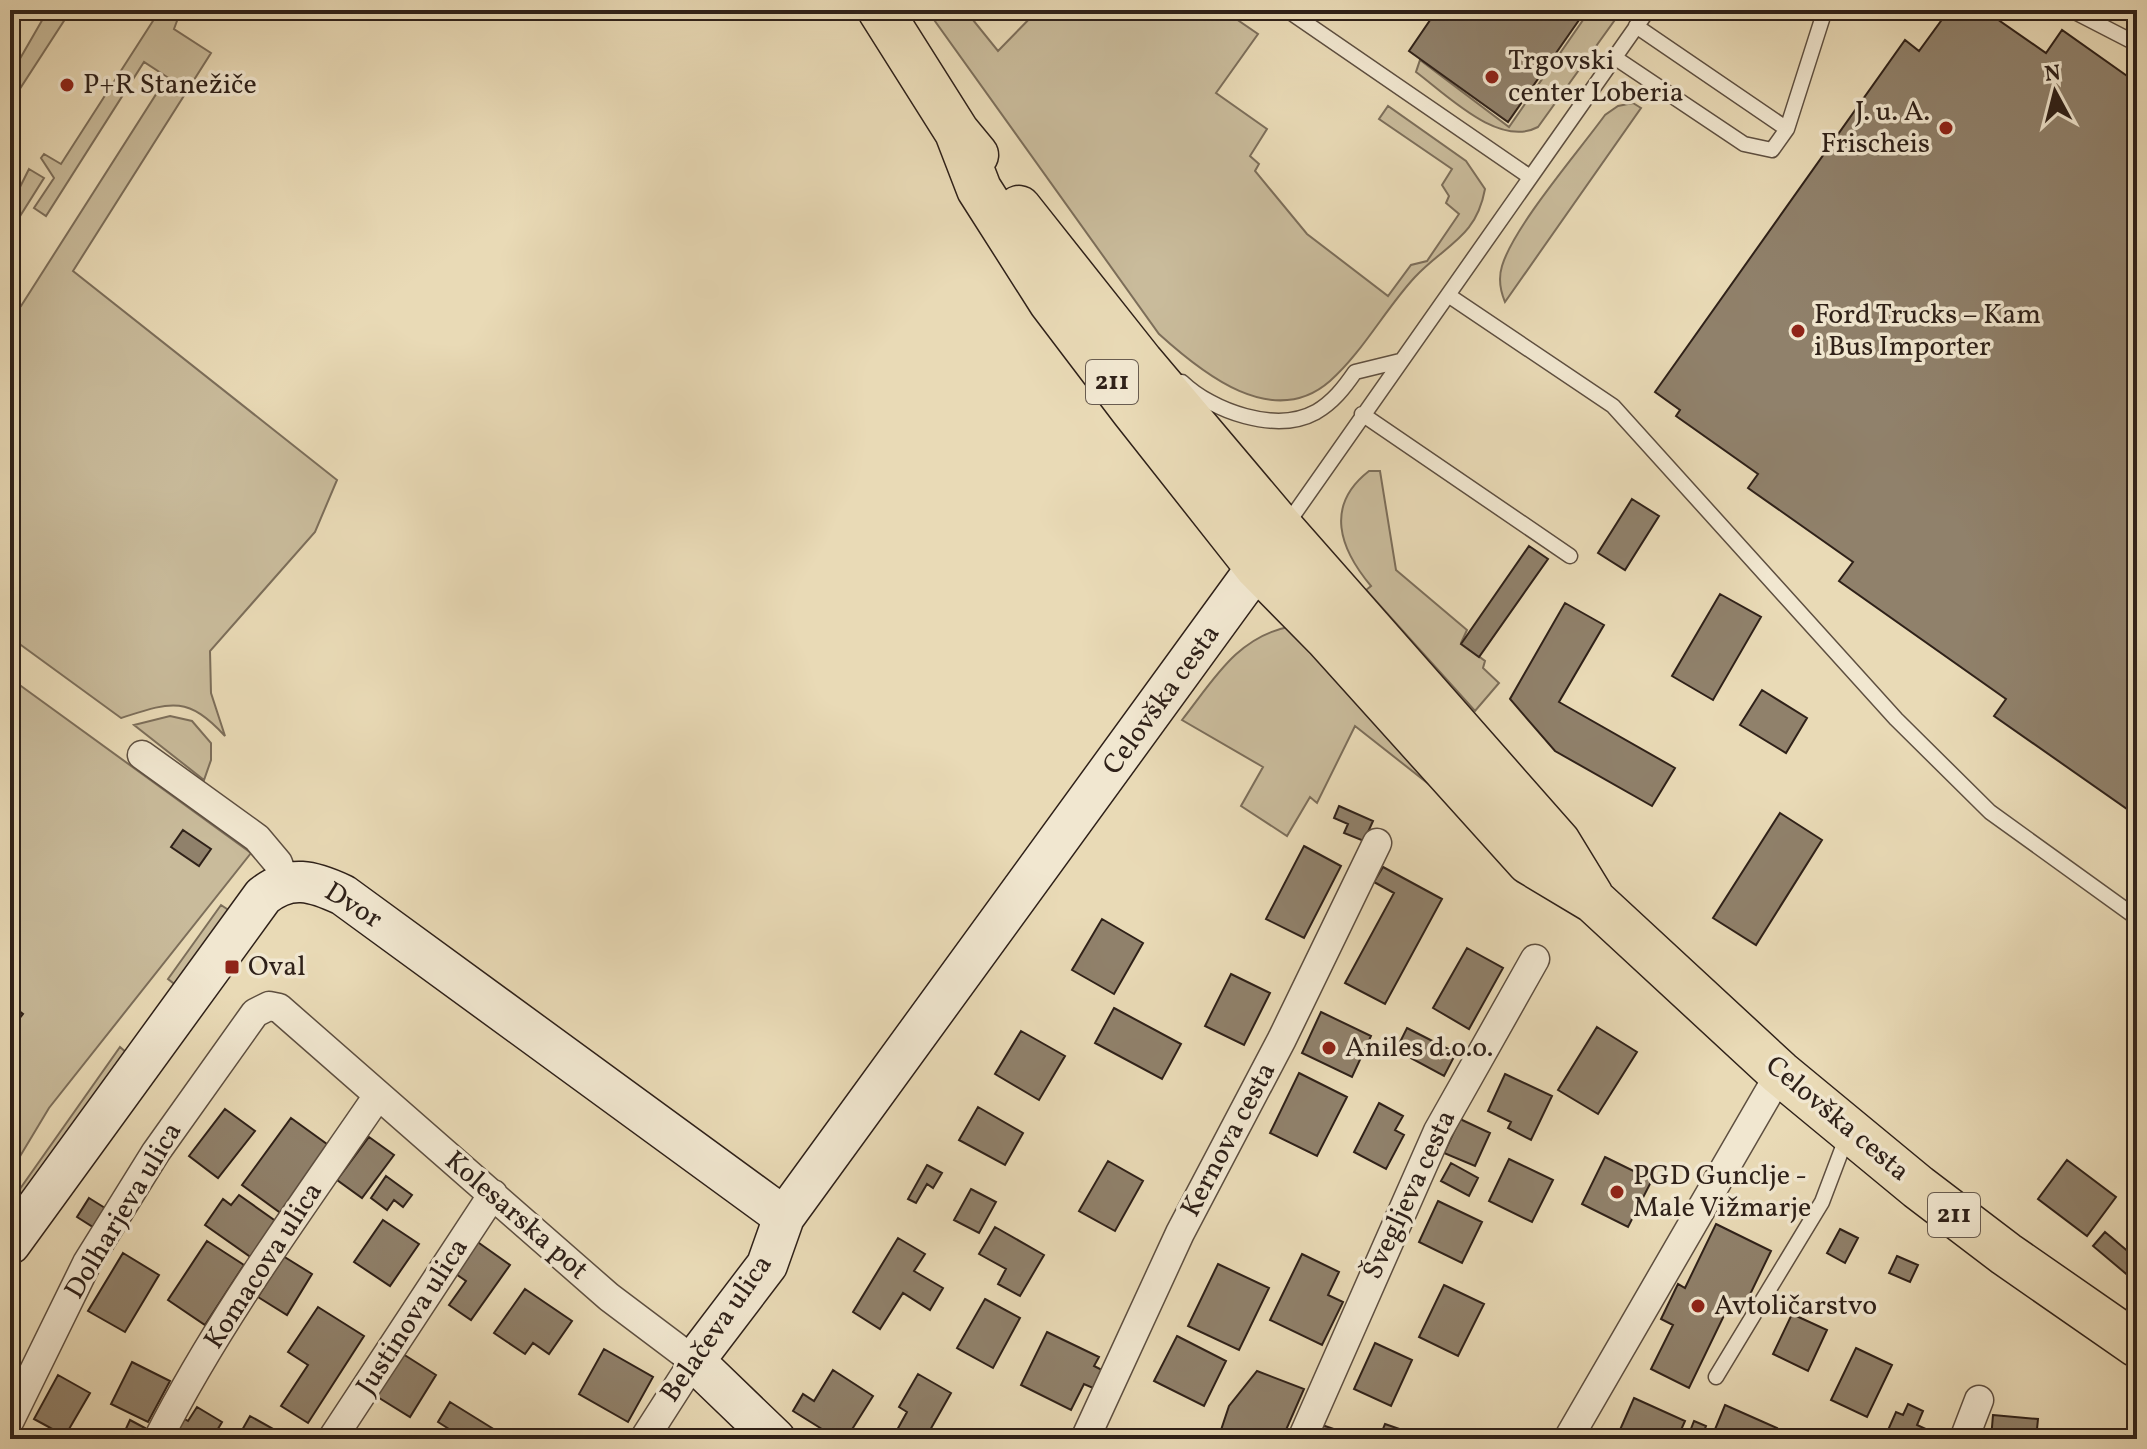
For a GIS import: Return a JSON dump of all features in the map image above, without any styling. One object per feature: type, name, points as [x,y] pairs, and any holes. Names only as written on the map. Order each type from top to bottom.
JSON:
[{"type":"main road","name":"211","points":[[880,10],[957,132],[1105,313],[1141,362],[1283,530]]},
{"type":"main road","name":"211","points":[[957,132],[979,189],[1051,302],[1257,567]]},
{"type":"main road","points":[[1257,567],[1283,530]]},
{"type":"main road","name":"Celovška cesta","points":[[1283,530],[1558,842],[1594,901]]},
{"type":"main road","name":"Celovška cesta","points":[[1257,567],[1327,638],[1529,862],[1594,901],[1780,1073],[1849,1132],[2006,1254],[2137,1345]]},
{"type":"street","name":"Celovška cesta","points":[[784,1217],[1257,567]]},
{"type":"street","points":[[142,755],[257,838],[278,863],[285,883]]},
{"type":"street","name":"Kernova cesta","points":[[1085,1439],[1180,1233],[1282,1039],[1377,843]]},
{"type":"street","name":"Dvor","points":[[10,1244],[258,902],[274,887],[285,883],[316,882],[343,895],[784,1217]]},
{"type":"street","name":"Švegljeva cesta","points":[[1302,1439],[1438,1131],[1535,959]]},
{"type":"street","name":"Kolesarska pot","points":[[255,1013],[269,1006],[279,1008],[609,1297],[694,1361],[775,1439]]},
{"type":"street","name":"Dolharjeva ulica","points":[[10,1420],[87,1263],[156,1152],[255,1013]]},
{"type":"street","points":[[1568,1439],[1780,1073]]},
{"type":"street","name":"Komacova ulica","points":[[158,1439],[178,1401],[270,1254],[377,1097]]},
{"type":"street","name":"Justinova ulica","points":[[332,1439],[493,1194]]},
{"type":"street","name":"Belačeva ulica","points":[[644,1439],[694,1361],[767,1265],[784,1217]]},
{"type":"street","points":[[1964,1439],[1979,1400]]},
{"type":"lane","points":[[1287,10],[1530,177]]},
{"type":"lane","points":[[1283,530],[1648,10]]},
{"type":"lane","points":[[1614,57],[1744,144],[1772,150],[1787,129],[1825,10]]},
{"type":"lane","points":[[2071,10],[2137,44]]},
{"type":"lane","points":[[1636,26],[1787,129]]},
{"type":"lane","points":[[1448,295],[1613,406],[1896,719],[1990,812],[2137,918]]},
{"type":"lane","points":[[1105,313],[1129,323],[1189,389],[1227,410],[1249,417],[1281,419],[1313,414],[1339,396],[1355,372],[1400,361]]},
{"type":"lane","points":[[1362,414],[1570,556]]},
{"type":"lane","points":[[1716,1377],[1822,1202],[1849,1132]]},
{"type":"shaded area","points":[[48,10],[71,10],[10,104],[10,76]]},
{"type":"shaded area","points":[[160,10],[181,10],[174,29],[211,53],[73,271],[337,480],[315,532],[210,651],[211,693],[225,736],[200,714],[178,706],[153,708],[121,718],[10,637],[10,305],[12,302],[21,306],[167,77],[144,62],[46,216],[34,208],[54,178],[41,158],[44,154],[61,164]]},
{"type":"shaded area","points":[[927,10],[965,10],[998,51],[1038,10],[1223,10],[1258,34],[1216,93],[1267,129],[1250,156],[1259,164],[1255,171],[1307,234],[1388,296],[1411,265],[1427,261],[1459,214],[1446,203],[1449,196],[1442,185],[1452,169],[1379,119],[1388,106],[1466,161],[1485,189],[1481,205],[1467,230],[1415,277],[1353,357],[1330,381],[1308,395],[1285,400],[1262,398],[1239,391],[1196,365],[1159,334]]},
{"type":"shaded area","points":[[1590,10],[1622,10],[1538,127],[1523,132],[1490,125],[1416,72],[1420,60],[1509,127]]},
{"type":"shaded area","points":[[1633,103],[1641,108],[1505,302],[1500,284],[1501,271],[1520,231],[1605,115],[1618,106]]},
{"type":"shaded area","points":[[29,169],[44,178],[10,232],[10,207]]},
{"type":"shaded area","points":[[1369,471],[1380,471],[1396,570],[1467,630],[1461,643],[1485,661],[1483,668],[1499,683],[1475,711],[1366,590],[1371,586],[1351,557],[1345,543],[1342,513],[1355,484]]},
{"type":"shaded area","points":[[1288,627],[1482,826],[1355,726],[1317,803],[1310,797],[1287,836],[1241,806],[1263,767],[1182,720],[1215,676],[1240,651],[1270,633]]},
{"type":"shaded area","points":[[10,678],[251,853],[49,1108],[10,1173]]},
{"type":"shaded area","points":[[170,716],[192,721],[211,743],[211,760],[204,780],[134,725]]},
{"type":"shaded area","points":[[221,905],[230,911],[177,986],[168,979]]},
{"type":"shaded area","points":[[120,1047],[128,1054],[10,1219],[10,1203]]},
{"type":"building","name":"Trgovski center Loberia","points":[[1437,10],[1586,10],[1508,122],[1409,51]]},
{"type":"building","points":[[1949,10],[1984,10],[2046,53],[2062,30],[2137,83],[2137,816],[1994,716],[2006,699],[1839,581],[1853,562],[1748,488],[1758,474],[1676,416],[1680,410],[1655,392],[1905,40],[1919,51]]},
{"type":"building","points":[[1632,499],[1659,516],[1625,570],[1598,553]]},
{"type":"building","points":[[1529,546],[1548,559],[1479,657],[1461,644]]},
{"type":"building","points":[[1720,594],[1761,617],[1713,700],[1672,676]]},
{"type":"building","points":[[1565,603],[1604,625],[1559,702],[1675,768],[1652,806],[1555,751],[1510,699]]},
{"type":"building","points":[[1762,690],[1807,718],[1786,753],[1740,725]]},
{"type":"building","points":[[1339,806],[1373,821],[1364,841],[1344,833],[1348,824],[1334,818]]},
{"type":"building","points":[[1780,813],[1822,840],[1756,945],[1713,918]]},
{"type":"building","points":[[183,830],[211,849],[199,866],[171,847]]},
{"type":"building","points":[[1304,846],[1341,866],[1304,938],[1266,919]]},
{"type":"building","points":[[1383,867],[1442,899],[1385,1004],[1345,983],[1394,893],[1374,882]]},
{"type":"building","points":[[1102,919],[1143,943],[1114,994],[1072,970]]},
{"type":"building","points":[[1467,948],[1503,968],[1469,1029],[1433,1008]]},
{"type":"building","points":[[1231,974],[1270,993],[1244,1045],[1205,1026]]},
{"type":"building","points":[[10,1004],[23,1014],[10,1030]]},
{"type":"building","points":[[1114,1008],[1181,1044],[1162,1079],[1095,1043]]},
{"type":"building","points":[[1321,1012],[1371,1036],[1352,1077],[1302,1053]]},
{"type":"building","points":[[1597,1027],[1637,1052],[1598,1114],[1558,1090]]},
{"type":"building","points":[[1407,1028],[1456,1053],[1444,1076],[1396,1050]]},
{"type":"building","points":[[1021,1031],[1065,1056],[1039,1100],[995,1074]]},
{"type":"building","points":[[1299,1073],[1347,1097],[1317,1156],[1270,1133]]},
{"type":"building","points":[[1505,1074],[1552,1096],[1531,1140],[1508,1128],[1511,1122],[1488,1111]]},
{"type":"building","points":[[1379,1103],[1403,1116],[1395,1130],[1404,1135],[1386,1169],[1354,1152]]},
{"type":"building","points":[[978,1107],[1023,1133],[1005,1165],[959,1140]]},
{"type":"building","points":[[225,1109],[255,1131],[218,1178],[189,1156]]},
{"type":"building","points":[[291,1118],[331,1147],[282,1214],[242,1185]]},
{"type":"building","points":[[1460,1119],[1490,1133],[1475,1166],[1444,1153]]},
{"type":"building","points":[[369,1137],[394,1155],[362,1198],[337,1180]]},
{"type":"building","name":"PGD Gunclje - Male Vižmarje","points":[[1605,1157],[1652,1180],[1628,1227],[1582,1204]]},
{"type":"building","points":[[1509,1159],[1553,1180],[1532,1222],[1489,1201]]},
{"type":"building","points":[[2067,1160],[2116,1197],[2087,1236],[2038,1199]]},
{"type":"building","points":[[1108,1161],[1143,1181],[1115,1231],[1079,1211]]},
{"type":"building","points":[[1451,1163],[1478,1178],[1469,1196],[1441,1181]]},
{"type":"building","points":[[927,1165],[942,1173],[933,1188],[927,1184],[916,1203],[908,1199]]},
{"type":"building","points":[[386,1176],[412,1195],[403,1207],[394,1200],[387,1210],[371,1198]]},
{"type":"building","points":[[971,1189],[996,1202],[979,1233],[954,1220]]},
{"type":"building","points":[[239,1195],[277,1222],[252,1258],[205,1225],[223,1199],[231,1205]]},
{"type":"building","points":[[89,1198],[105,1208],[93,1227],[77,1217]]},
{"type":"building","points":[[1438,1201],[1482,1222],[1462,1263],[1419,1242]]},
{"type":"building","points":[[383,1220],[419,1244],[390,1286],[354,1262]]},
{"type":"building","name":"Avtoličarstvo","points":[[1716,1224],[1771,1251],[1743,1309],[1730,1303],[1689,1388],[1651,1369],[1673,1325],[1661,1319],[1678,1284],[1685,1288]]},
{"type":"building","points":[[995,1227],[1044,1255],[1020,1296],[998,1284],[1006,1269],[979,1254]]},
{"type":"building","points":[[1840,1229],[1858,1238],[1845,1263],[1827,1253]]},
{"type":"building","points":[[2105,1232],[2137,1259],[2137,1283],[2093,1246]]},
{"type":"building","points":[[472,1238],[510,1265],[471,1320],[449,1305],[466,1281],[450,1270]]},
{"type":"building","points":[[898,1238],[925,1254],[914,1271],[943,1288],[930,1310],[903,1293],[880,1329],[853,1312]]},
{"type":"building","points":[[207,1241],[244,1265],[205,1325],[168,1300]]},
{"type":"building","points":[[123,1253],[159,1275],[125,1332],[88,1311]]},
{"type":"building","points":[[1302,1254],[1339,1272],[1328,1295],[1343,1302],[1322,1345],[1270,1320]]},
{"type":"building","points":[[283,1256],[312,1274],[287,1315],[258,1297]]},
{"type":"building","points":[[1897,1256],[1918,1265],[1910,1282],[1889,1273]]},
{"type":"building","points":[[1218,1264],[1269,1288],[1239,1350],[1188,1326]]},
{"type":"building","points":[[1444,1285],[1484,1304],[1458,1356],[1419,1337]]},
{"type":"building","points":[[525,1289],[572,1321],[549,1354],[533,1343],[525,1354],[494,1333]]},
{"type":"building","points":[[985,1299],[1020,1318],[993,1368],[957,1348]]},
{"type":"building","points":[[318,1307],[364,1336],[308,1423],[281,1406],[308,1365],[288,1352]]},
{"type":"building","points":[[1792,1314],[1827,1330],[1808,1371],[1773,1354]]},
{"type":"building","points":[[1047,1332],[1099,1357],[1094,1366],[1102,1370],[1093,1388],[1084,1384],[1071,1410],[1021,1385]]},
{"type":"building","points":[[1177,1336],[1226,1361],[1204,1406],[1154,1381]]},
{"type":"building","points":[[1375,1343],[1412,1360],[1391,1406],[1354,1389]]},
{"type":"building","points":[[1856,1348],[1892,1365],[1867,1417],[1831,1400]]},
{"type":"building","points":[[604,1349],[653,1377],[628,1422],[579,1394]]},
{"type":"building","points":[[403,1354],[436,1375],[410,1417],[376,1396]]},
{"type":"building","points":[[132,1362],[170,1381],[148,1422],[111,1404]]},
{"type":"building","points":[[833,1370],[873,1396],[846,1439],[838,1439],[793,1411],[803,1394],[814,1401]]},
{"type":"building","points":[[1257,1371],[1304,1389],[1282,1439],[1247,1439],[1236,1435],[1234,1439],[1218,1439],[1229,1406]]},
{"type":"building","points":[[918,1374],[951,1393],[925,1439],[892,1439],[907,1412],[899,1407]]},
{"type":"building","points":[[58,1375],[90,1393],[65,1436],[34,1419]]},
{"type":"building","points":[[1634,1398],[1685,1421],[1677,1439],[1659,1434],[1656,1439],[1635,1439],[1619,1432]]},
{"type":"building","points":[[450,1402],[500,1433],[496,1439],[458,1439],[460,1436],[438,1422]]},
{"type":"building","points":[[1908,1404],[1923,1411],[1917,1425],[1928,1430],[1924,1439],[1884,1439],[1896,1412],[1903,1415]]},
{"type":"building","points":[[1725,1405],[1777,1428],[1772,1439],[1711,1439]]},
{"type":"building","points":[[197,1407],[222,1422],[212,1439],[180,1439],[181,1436],[169,1429],[178,1415],[188,1421]]},
{"type":"building","points":[[1993,1415],[2038,1419],[2036,1439],[1991,1439]]},
{"type":"building","points":[[250,1416],[291,1439],[237,1439]]},
{"type":"building","points":[[130,1420],[145,1428],[139,1439],[124,1433]]},
{"type":"building","points":[[1694,1421],[1706,1426],[1701,1439],[1687,1439]]},
{"type":"building","points":[[1385,1424],[1420,1436],[1419,1439],[1379,1439]]},
{"type":"building","points":[[1322,1425],[1337,1430],[1333,1439],[1317,1439]]},
{"type":"place","name":"Trgovski center Loberia","points":[[1492,77]]},
{"type":"place","name":"P+R Stanežiče","points":[[67,85]]},
{"type":"place","name":"J. u. A. Frischeis","points":[[1946,128]]},
{"type":"place","name":"Ford Trucks – Kam i Bus Importer","points":[[1798,331]]},
{"type":"place","name":"Oval","points":[[232,967]]},
{"type":"place","name":"Aniles d.o.o.","points":[[1329,1048]]},
{"type":"place","name":"PGD Gunclje - Male Vižmarje","points":[[1617,1192]]},
{"type":"place","name":"Avtoličarstvo","points":[[1698,1306]]}]
